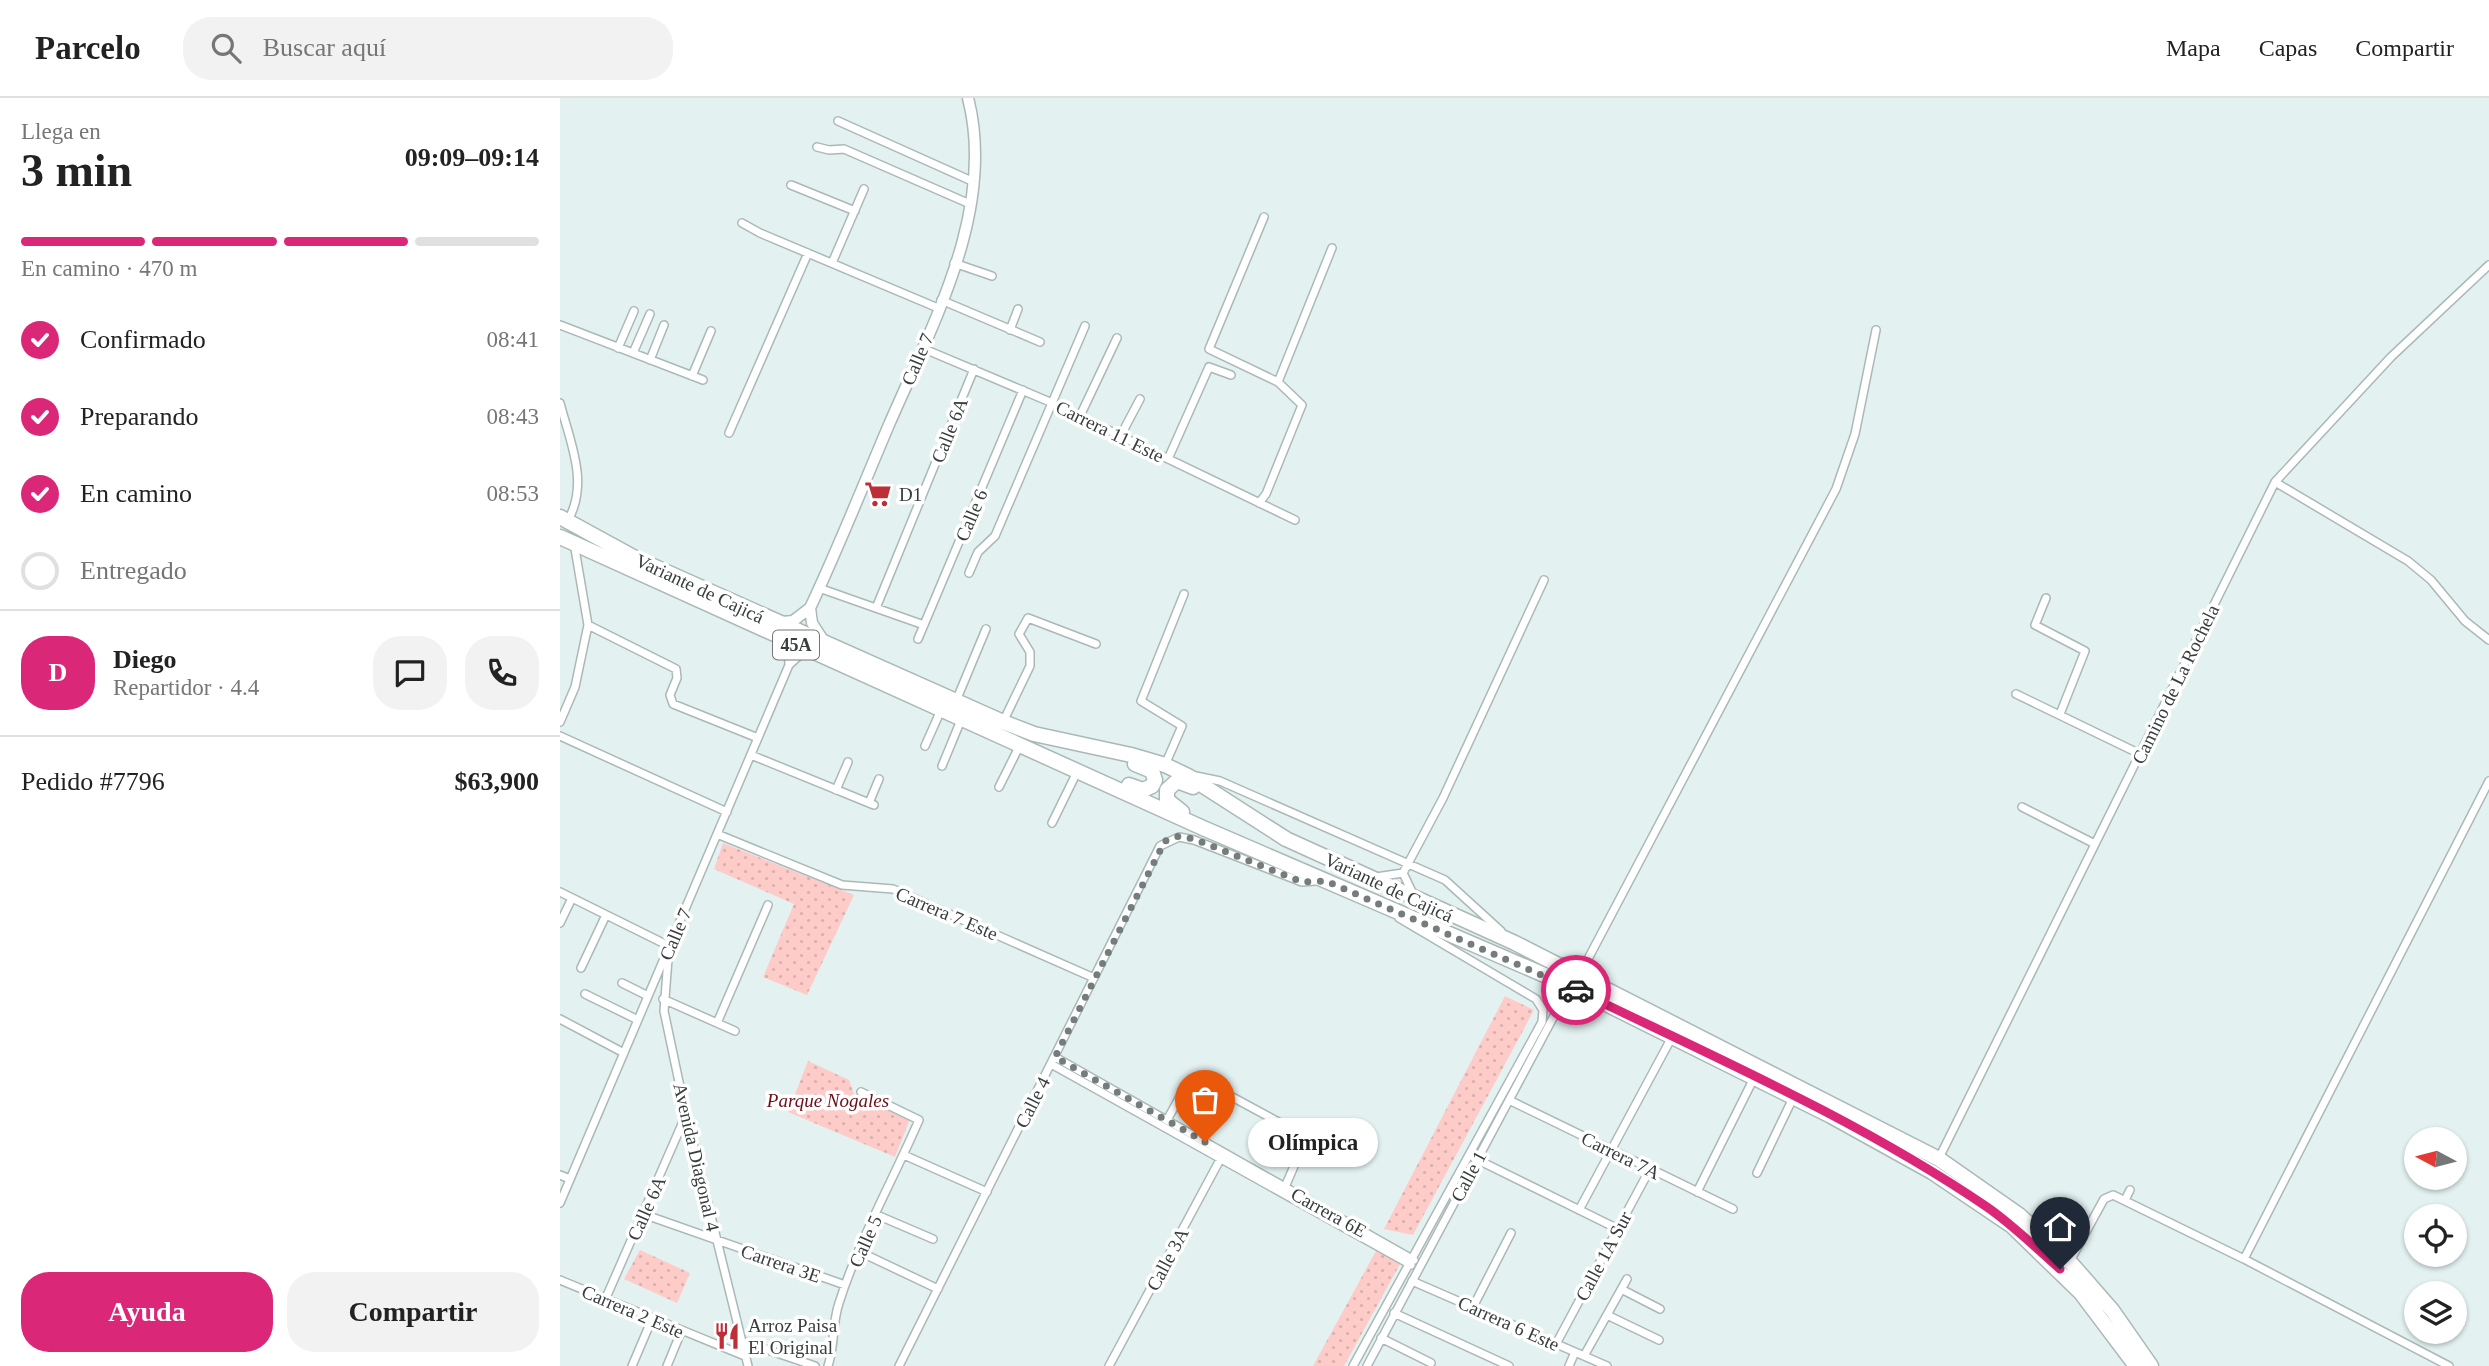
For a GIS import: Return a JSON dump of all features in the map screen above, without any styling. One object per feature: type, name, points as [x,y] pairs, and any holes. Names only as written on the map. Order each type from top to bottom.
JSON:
[{"type":"highway","name":"Variante de Cajicá","points":[[563,519],[635,558],[1003,722],[1034,734],[1165,765],[1188,776],[1286,839],[1515,943],[1574,981],[1672,1037],[1793,1097],[1932,1172],[2012,1226],[2081,1293],[2136,1366]]},
{"type":"highway","name":"Variante de Cajicá","points":[[567,540],[961,720],[1387,909],[1574,981],[1939,1159],[2019,1215],[2070,1262],[2112,1310],[2151,1366]]},
{"type":"highway","points":[[1092,777],[1106,775],[1143,790],[1152,786],[1154,780],[1148,768],[1111,758],[1098,747]]},
{"type":"highway","points":[[1203,828],[1171,804],[1166,794],[1168,786],[1182,782],[1220,798]]},
{"type":"street","name":"Calle 7","points":[[810,608],[922,348],[954,263],[974,182],[976,140],[968,98]]},
{"type":"street","points":[[838,121],[974,182]]},
{"type":"street","points":[[817,147],[829,150],[844,149],[970,204]]},
{"type":"street","points":[[792,185],[855,211]]},
{"type":"street","points":[[832,263],[864,189]]},
{"type":"street","points":[[1259,503],[1266,494],[1302,405],[1278,382],[1209,349],[1264,217]]},
{"type":"street","points":[[742,223],[832,263],[1040,342]]},
{"type":"street","points":[[1278,382],[1332,248]]},
{"type":"street","points":[[729,433],[808,253]]},
{"type":"street","points":[[954,263],[992,276]]},
{"type":"street","name":"Camino de La Rochela","points":[[1939,1159],[2276,482],[2391,357],[2489,265]]},
{"type":"street","points":[[1010,330],[1018,309]]},
{"type":"street","points":[[618,348],[634,311]]},
{"type":"street","points":[[633,353],[650,314]]},
{"type":"street","points":[[560,325],[703,380]]},
{"type":"street","points":[[650,360],[664,325]]},
{"type":"street","points":[[970,573],[978,552],[995,536],[1050,402],[1085,326]]},
{"type":"street","name":"Calle 1","points":[[1367,1366],[1836,489],[1856,434],[1876,330]]},
{"type":"street","points":[[692,376],[711,331]]},
{"type":"street","points":[[1080,416],[1117,338]]},
{"type":"street","name":"Carrera 11 Este","points":[[922,348],[1050,402],[1295,520]]},
{"type":"street","points":[[1168,458],[1209,367],[1231,376]]},
{"type":"street","name":"Calle 6A","points":[[876,608],[974,369]]},
{"type":"street","name":"Calle 6","points":[[918,639],[1023,390]]},
{"type":"street","points":[[1121,435],[1140,398]]},
{"type":"street","points":[[560,402],[579,475],[573,512],[563,519]]},
{"type":"street","points":[[560,440],[569,437]]},
{"type":"street","points":[[2276,482],[2407,562],[2431,580],[2465,621],[2489,640]]},
{"type":"street","points":[[560,722],[575,687],[588,625],[567,540]]},
{"type":"street","points":[[1403,873],[1438,806],[1544,580]]},
{"type":"street","points":[[819,588],[924,625]]},
{"type":"street","points":[[1165,765],[1182,726],[1141,701],[1184,594]]},
{"type":"street","points":[[2046,598],[2035,625],[2085,652],[2060,714]]},
{"type":"street","points":[[772,621],[793,621],[810,608],[815,630],[834,647]]},
{"type":"street","points":[[1003,722],[1030,666],[1030,652],[1019,635],[1028,618],[1096,644]]},
{"type":"street","points":[[588,625],[676,668],[670,699],[673,704],[758,738]]},
{"type":"street","points":[[955,701],[986,629]]},
{"type":"street","points":[[778,637],[788,649],[789,665]]},
{"type":"street","points":[[789,665],[800,655],[815,654]]},
{"type":"street","name":"Calle 7","points":[[561,1200],[789,665]]},
{"type":"street","points":[[2016,694],[2140,754]]},
{"type":"street","points":[[925,746],[941,710]]},
{"type":"street","points":[[942,766],[961,720]]},
{"type":"street","points":[[560,736],[727,811]]},
{"type":"street","points":[[999,787],[1020,745]]},
{"type":"street","points":[[751,755],[872,804],[879,779]]},
{"type":"street","points":[[836,790],[848,762]]},
{"type":"street","points":[[1052,823],[1078,770]]},
{"type":"street","points":[[1188,776],[1198,774],[1220,781],[1445,880],[1515,943]]},
{"type":"street","points":[[2244,1259],[2489,781]]},
{"type":"street","points":[[2022,807],[2095,844]]},
{"type":"street","name":"Carrera 7 Este","points":[[717,834],[842,885],[893,889],[1094,978]]},
{"type":"street","name":"Calle 4","points":[[899,1366],[1165,841],[1179,836],[1194,839],[1302,882],[1326,881]]},
{"type":"street","points":[[1371,879],[1403,873]]},
{"type":"street","points":[[1403,873],[1416,900]]},
{"type":"street","points":[[560,892],[669,946]]},
{"type":"street","points":[[560,923],[572,898]]},
{"type":"street","points":[[717,1023],[768,905]]},
{"type":"street","name":"Calle 1","points":[[1353,1366],[1542,1022],[1543,1010],[1536,999],[1404,922],[1387,909]]},
{"type":"street","points":[[581,968],[606,915]]},
{"type":"street","name":"Avenida Diagonal 4","points":[[669,946],[664,1011],[686,1115],[748,1366]]},
{"type":"street","points":[[622,983],[648,998],[655,999],[664,1011]]},
{"type":"street","points":[[585,994],[638,1020]]},
{"type":"street","points":[[663,999],[735,1031]]},
{"type":"street","points":[[560,1019],[624,1053]]},
{"type":"street","points":[[1579,1210],[1672,1037]]},
{"type":"street","name":"Carrera 6E","points":[[1053,1060],[1167,1121],[1223,1156],[1284,1186],[1409,1261]]},
{"type":"street","name":"Carrera 6E","points":[[1053,1060],[1419,1266]]},
{"type":"street","points":[[1698,1192],[1754,1078]]},
{"type":"street","points":[[1167,1121],[1186,1086],[1199,1079],[1297,1132],[1304,1143],[1284,1186]]},
{"type":"street","name":"Calle 5","points":[[828,1366],[835,1337],[835,1315],[845,1285],[919,1120],[861,1092]]},
{"type":"street","points":[[1757,1173],[1793,1097]]},
{"type":"street","name":"Carrera 7A","points":[[1509,1100],[1733,1209]]},
{"type":"street","name":"Calle 6A","points":[[605,1300],[686,1115]]},
{"type":"street","points":[[904,1155],[987,1192]]},
{"type":"street","points":[[1467,1155],[1618,1229]]},
{"type":"street","name":"Calle 3A","points":[[1109,1366],[1223,1156]]},
{"type":"street","name":"Calle 1A Sur","points":[[1556,1344],[1650,1169]]},
{"type":"street","points":[[560,1175],[570,1180]]},
{"type":"street","points":[[2125,1200],[2130,1190]]},
{"type":"street","points":[[2070,1262],[2104,1199],[2113,1195],[2244,1259],[2449,1366]]},
{"type":"street","name":"Carrera 3E","points":[[643,1214],[845,1285]]},
{"type":"street","points":[[877,1215],[933,1239]]},
{"type":"street","points":[[1472,1307],[1511,1233]]},
{"type":"street","points":[[860,1252],[938,1289]]},
{"type":"street","points":[[1584,1356],[1627,1279]]},
{"type":"street","name":"Carrera 2 Este","points":[[560,1280],[681,1332],[745,1356]]},
{"type":"street","name":"Carrera 6 Este","points":[[1412,1281],[1606,1366]]},
{"type":"street","points":[[1623,1290],[1660,1309]]},
{"type":"street","points":[[1394,1313],[1509,1366]]},
{"type":"street","points":[[1607,1315],[1659,1340]]},
{"type":"street","points":[[632,1366],[652,1319]]},
{"type":"street","points":[[667,1366],[681,1332]]},
{"type":"street","points":[[1381,1339],[1431,1363]]},
{"type":"street","points":[[742,1341],[815,1366]]},
{"type":"street","points":[[1569,1366],[1575,1352]]},
{"type":"green space","points":[[723,843],[854,895],[807,995],[763,977],[794,904],[714,869]]},
{"type":"green space","points":[[1505,996],[1534,1010],[1413,1235],[1384,1229]]},
{"type":"green space","name":"Parque Nogales","points":[[808,1061],[849,1080],[854,1094],[910,1119],[895,1157],[788,1112]]},
{"type":"green space","points":[[640,1250],[690,1273],[677,1303],[624,1279]]},
{"type":"green space","points":[[1376,1251],[1400,1264],[1344,1366],[1313,1366]]},
{"type":"way so far","points":[[1205,1142],[1055,1057],[1160,846],[1165,841],[1179,836],[1194,839],[1302,882],[1326,881],[1576,990]]},
{"type":"place","name":"D1","points":[[878,494]]},
{"type":"place","name":"Olímpica","points":[[1205,1142]]},
{"type":"place","name":"Arroz Paisa El Original","points":[[727,1336]]},
{"type":"route","points":[[1576,990],[1831,1116],[1932,1172],[1987,1207],[2060,1269]]}]
